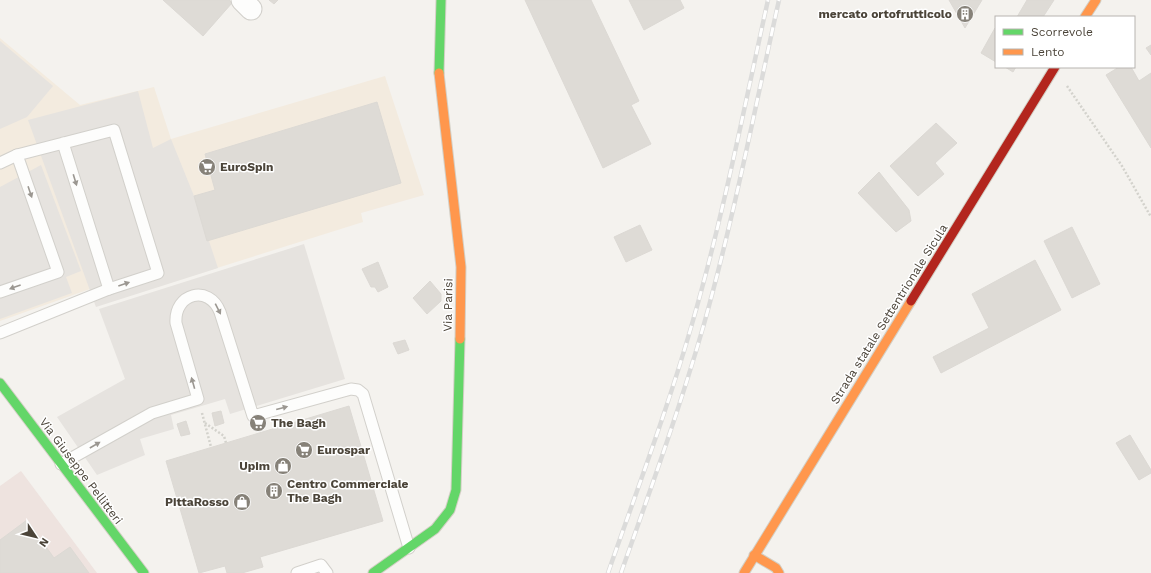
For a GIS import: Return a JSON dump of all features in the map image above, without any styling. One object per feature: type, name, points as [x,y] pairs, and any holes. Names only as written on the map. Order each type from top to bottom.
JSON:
[{"type":"street","name":"Via Parisi","points":[[373,573],[434,529],[448,515],[455,499],[457,482],[461,267],[444,133],[439,68],[441,0]]},
{"type":"street","points":[[1086,16],[1096,0]]},
{"type":"street","name":"Strada statale Settentrionale Sicula","points":[[744,573],[1053,70]]},
{"type":"street","name":"Via Giuseppe Pellitteri","points":[[0,383],[144,573]]},
{"type":"street","points":[[754,555],[776,568],[779,573]]},
{"type":"lane","points":[[0,163],[17,155],[114,130],[158,272],[109,289],[0,333]]},
{"type":"lane","points":[[63,143],[109,289]]},
{"type":"lane","points":[[0,292],[58,272],[17,155]]},
{"type":"lane","points":[[61,464],[152,413],[198,399],[175,316],[178,306],[186,298],[200,295],[207,296],[218,305],[253,416],[351,389],[358,390],[363,394],[409,548]]},
{"type":"lane","points":[[297,573],[321,565],[326,573]]},
{"type":"path","points":[[1053,70],[1065,83],[1122,166],[1151,217]]},
{"type":"path","points":[[198,399],[211,447]]},
{"type":"path","points":[[204,423],[224,436],[226,443]]},
{"type":"shaded area","name":"EuroSpin","points":[[0,38],[80,105],[154,87],[171,139],[385,76],[424,195],[361,213],[363,222],[96,306],[90,289],[0,321]]},
{"type":"shaded area","points":[[0,41],[53,86],[27,117],[0,129]]},
{"type":"shaded area","points":[[138,91],[153,148],[171,139],[194,196],[218,268],[96,307],[28,120]]},
{"type":"shaded area","points":[[41,165],[81,271],[66,277],[72,293],[0,319],[0,187]]},
{"type":"shaded area","points":[[304,244],[345,379],[230,414],[225,399],[171,415],[174,429],[140,439],[145,455],[97,475],[57,417],[125,379],[99,309]]},
{"type":"shaded area","points":[[21,471],[97,573],[0,573],[0,486]]},
{"type":"building","points":[[163,0],[229,0],[232,3],[203,36]]},
{"type":"building","points":[[269,0],[278,0],[274,4]]},
{"type":"building","points":[[525,0],[591,0],[639,101],[631,105],[651,144],[603,168]]},
{"type":"building","points":[[629,0],[680,0],[684,8],[644,30]]},
{"type":"building","name":"mercato ortofrutticolo","points":[[949,0],[982,0],[965,28]]},
{"type":"building","points":[[1027,0],[1054,0],[1044,16],[1018,16]]},
{"type":"building","points":[[995,28],[995,61],[981,53]]},
{"type":"building","points":[[1151,45],[1151,55],[1146,48]]},
{"type":"building","points":[[1007,68],[1015,68],[1013,72]]},
{"type":"building","points":[[1117,68],[1132,68],[1139,81],[1151,73],[1151,148],[1106,75]]},
{"type":"building","points":[[377,102],[401,183],[207,241],[194,196],[215,190],[205,154]]},
{"type":"building","points":[[936,123],[957,143],[935,163],[944,174],[918,196],[890,166]]},
{"type":"building","points":[[879,172],[909,210],[911,221],[896,232],[858,193]]},
{"type":"building","points":[[640,225],[652,250],[626,262],[614,237]]},
{"type":"building","points":[[1072,227],[1100,284],[1072,298],[1044,241]]},
{"type":"building","points":[[1035,260],[1061,310],[941,373],[933,357],[989,328],[972,294]]},
{"type":"building","points":[[378,262],[388,287],[378,292],[375,287],[371,287],[362,269]]},
{"type":"building","points":[[430,281],[441,294],[441,301],[427,314],[413,298]]},
{"type":"building","points":[[405,340],[409,350],[398,354],[393,343]]},
{"type":"building","name":"Centro Commerciale The Bagh","points":[[349,406],[383,521],[260,557],[263,567],[242,573],[227,573],[225,566],[199,573],[166,461]]},
{"type":"building","points":[[221,411],[224,423],[215,426],[212,413]]},
{"type":"building","points":[[186,421],[190,434],[181,436],[177,424]]},
{"type":"building","points":[[1130,435],[1151,470],[1151,473],[1139,480],[1116,443]]},
{"type":"building","points":[[27,520],[54,558],[70,547],[89,573],[0,573],[0,540]]},
{"type":"railway","points":[[608,573],[663,418],[692,324],[714,243],[768,0]]},
{"type":"railway","points":[[621,573],[675,418],[704,324],[735,203],[779,0]]},
{"type":"traffic: fast","points":[[439,73],[441,0]]},
{"type":"traffic: fast","points":[[373,573],[435,529],[450,510],[456,490],[460,339]]},
{"type":"traffic: fast","points":[[0,383],[144,573]]},
{"type":"traffic: slow","points":[[1086,16],[1096,0]]},
{"type":"traffic: slow","points":[[439,73],[461,267],[460,339]]},
{"type":"traffic: slow","points":[[744,573],[911,301]]},
{"type":"traffic: slow","points":[[754,555],[776,568],[779,573]]},
{"type":"traffic: jam","points":[[911,301],[1054,68]]},
{"type":"place","name":"mercato ortofrutticolo","points":[[965,14]]},
{"type":"place","name":"EuroSpin","points":[[207,167]]},
{"type":"place","name":"The Bagh","points":[[258,423]]},
{"type":"place","name":"Eurospar","points":[[304,450]]},
{"type":"place","name":"Upim","points":[[283,466]]},
{"type":"place","name":"Centro Commerciale The Bagh","points":[[274,491]]},
{"type":"place","name":"PittaRosso","points":[[242,502]]}]
